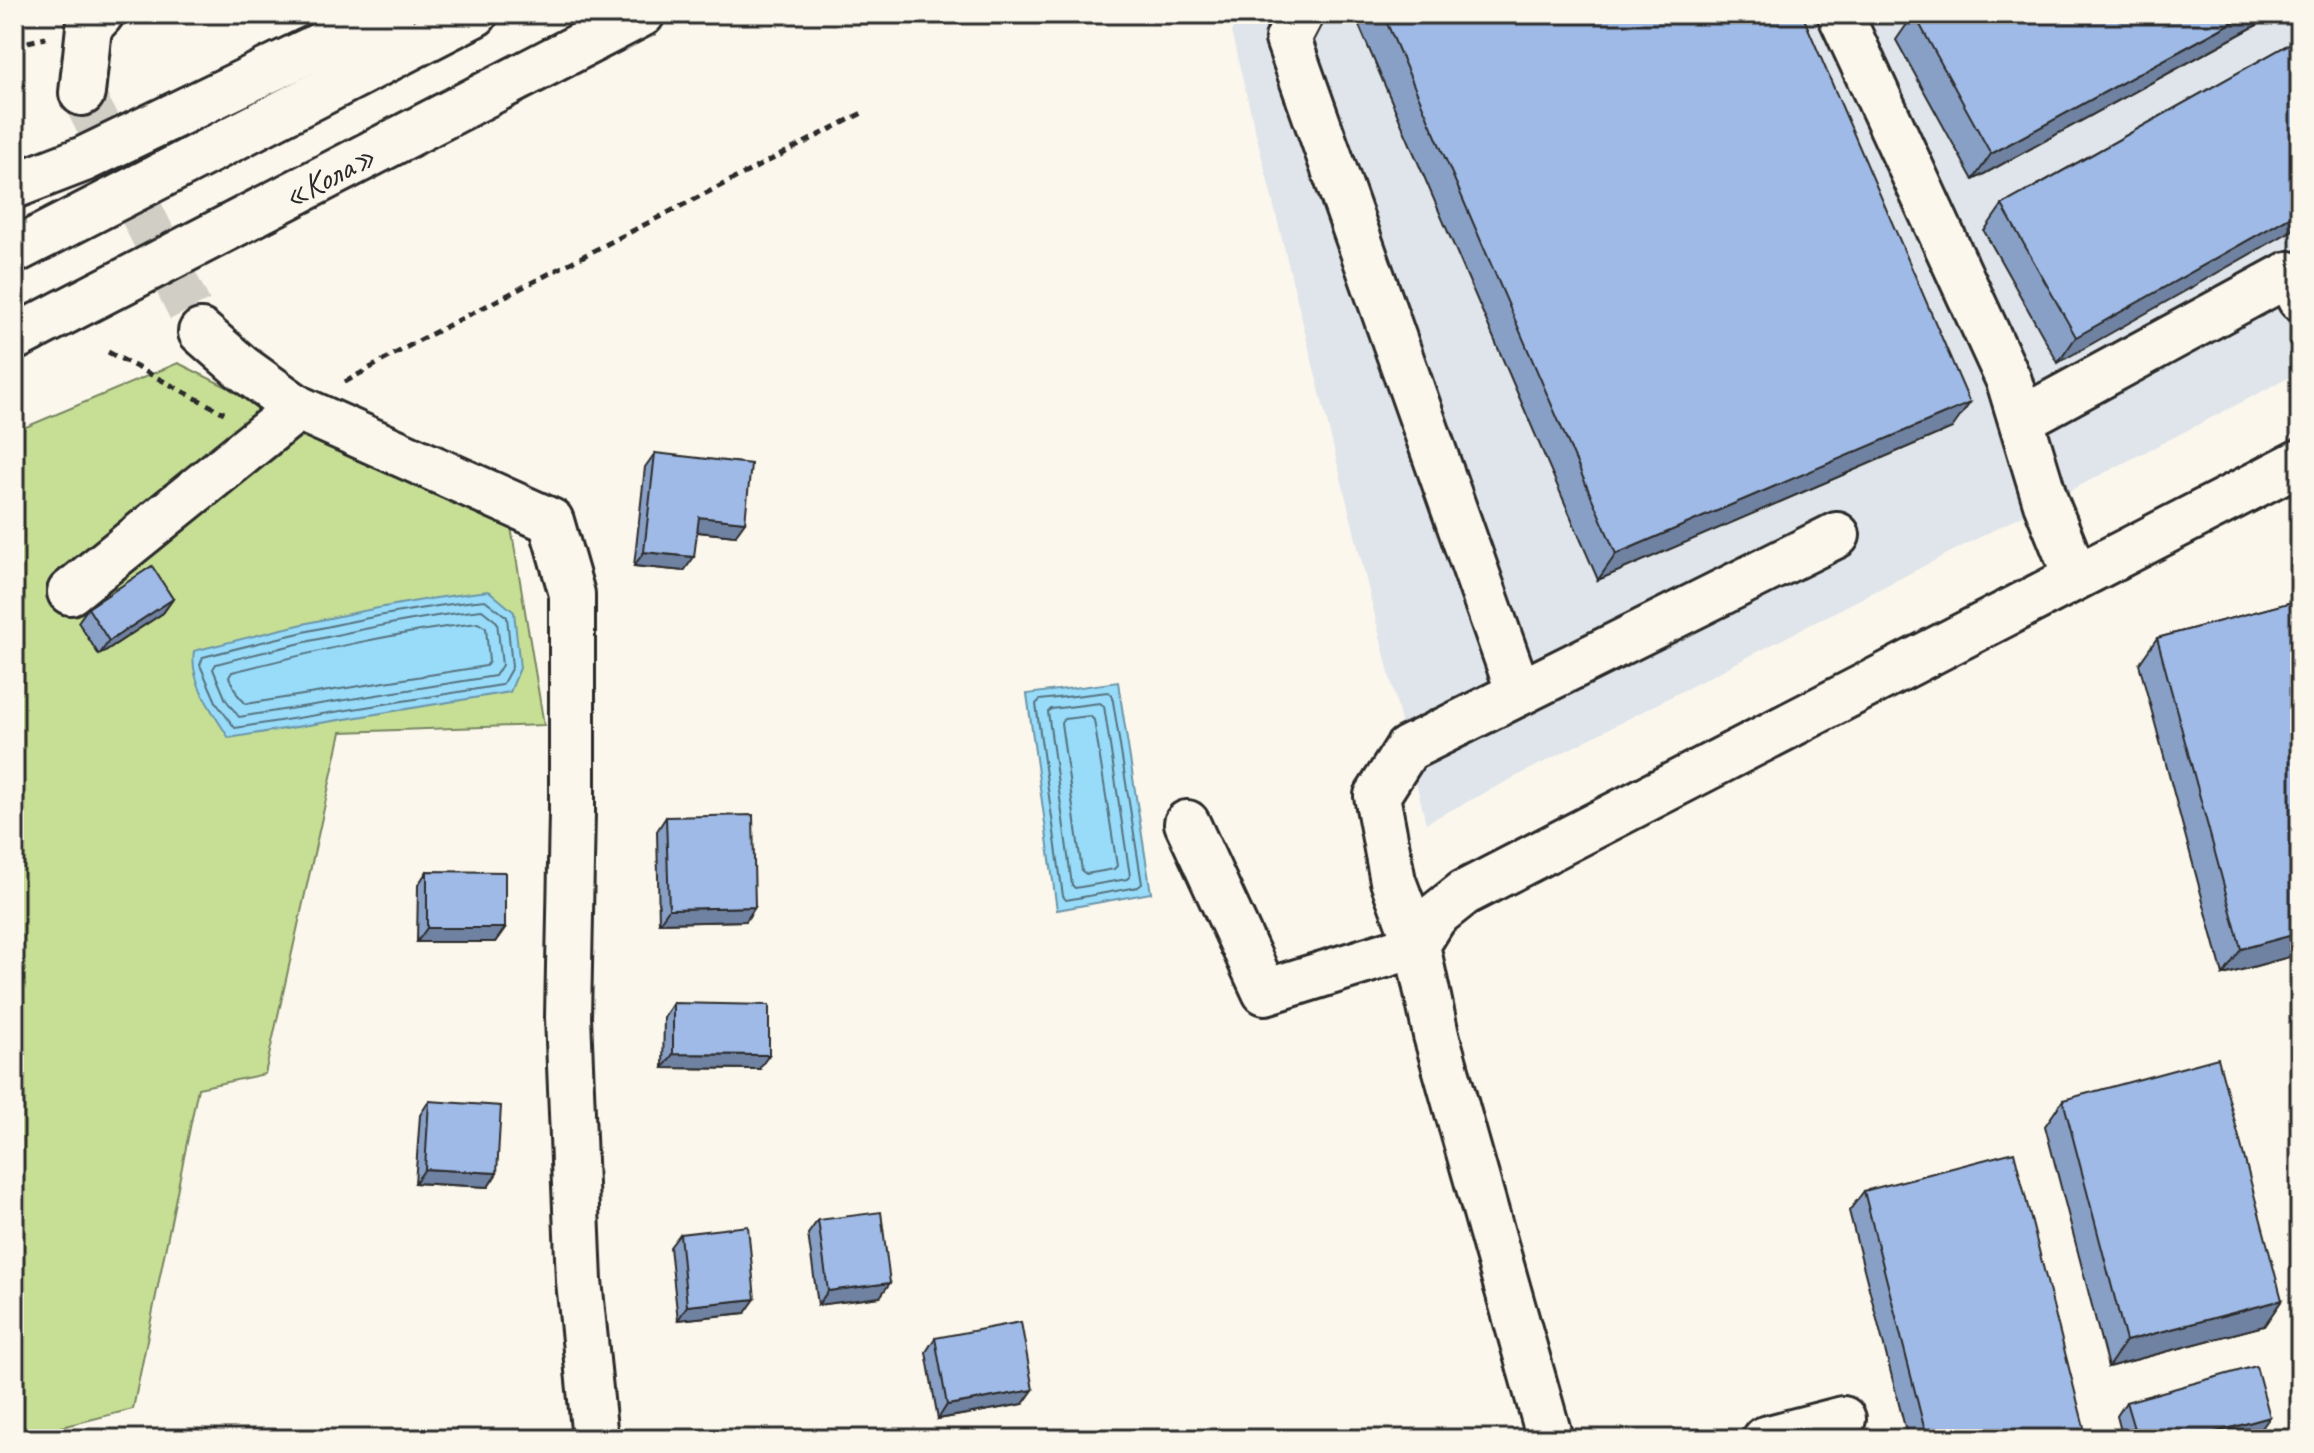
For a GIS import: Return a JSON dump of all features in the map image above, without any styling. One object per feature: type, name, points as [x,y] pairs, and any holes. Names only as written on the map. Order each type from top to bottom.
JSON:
[{"type":"main road","points":[[82,93],[89,27],[101,14]]},
{"type":"main road","points":[[14,186],[84,159],[379,17],[392,14]]},
{"type":"main road","points":[[14,251],[475,14]]},
{"type":"main road","name":"«Кола»","points":[[14,338],[642,14]]},
{"type":"main road","points":[[1301,14],[1288,39],[1519,693]]},
{"type":"main road","points":[[1840,14],[2009,381],[2046,503],[2076,577]]},
{"type":"main road","points":[[2022,419],[2296,280]]},
{"type":"main road","points":[[201,332],[241,367],[282,421],[551,521],[572,594],[568,1017],[579,1281],[595,1439]]},
{"type":"main road","points":[[70,592],[282,421]]},
{"type":"main road","points":[[1187,823],[1265,992],[1417,945],[1435,916],[1464,893],[2300,462]]},
{"type":"main road","points":[[1550,1439],[1436,1035],[1417,945],[1393,881],[1377,796],[1407,749],[1837,535]]},
{"type":"main road","points":[[1765,1439],[1843,1419]]},
{"type":"path","points":[[108,352],[282,421],[416,342],[866,111]]},
{"type":"shaded area","points":[[1240,14],[2300,14],[2300,372],[1426,823],[1231,32]]},
{"type":"green space","points":[[178,363],[511,527],[544,725],[341,732],[265,1074],[198,1088],[133,1409],[14,1439],[14,432]]},
{"type":"water","points":[[489,591],[514,612],[520,668],[510,692],[229,738],[195,674],[194,651],[377,608]]},
{"type":"water","points":[[1118,682],[1151,893],[1057,910],[1027,694]]},
{"type":"building","points":[[1383,14],[1802,14],[1970,403],[1616,554]]},
{"type":"building","points":[[1914,14],[2248,14],[1991,154]]},
{"type":"building","points":[[2300,38],[2300,211],[2076,337],[2002,205]]},
{"type":"building","points":[[655,453],[751,464],[745,522],[699,517],[694,557],[644,552]]},
{"type":"building","points":[[152,566],[173,599],[109,641],[88,608]]},
{"type":"building","points":[[2300,600],[2300,933],[2241,949],[2157,638]]},
{"type":"building","points":[[753,815],[755,907],[669,909],[666,817]]},
{"type":"building","points":[[427,871],[505,872],[505,928],[427,928]]},
{"type":"building","points":[[673,1003],[769,1005],[769,1055],[673,1054]]},
{"type":"building","points":[[2218,1058],[2282,1300],[2126,1341],[2063,1100]]},
{"type":"building","points":[[429,1101],[501,1106],[497,1173],[425,1169]]},
{"type":"building","points":[[2014,1152],[2087,1439],[1927,1439],[1864,1191]]},
{"type":"building","points":[[881,1212],[890,1283],[828,1291],[818,1220]]},
{"type":"building","points":[[748,1226],[755,1299],[687,1306],[680,1234]]},
{"type":"building","points":[[1021,1322],[1033,1390],[947,1405],[935,1338]]},
{"type":"building","points":[[2256,1366],[2270,1417],[2190,1439],[2137,1439],[2126,1402]]},
{"type":"tunnel","points":[[82,93],[201,332]]}]
